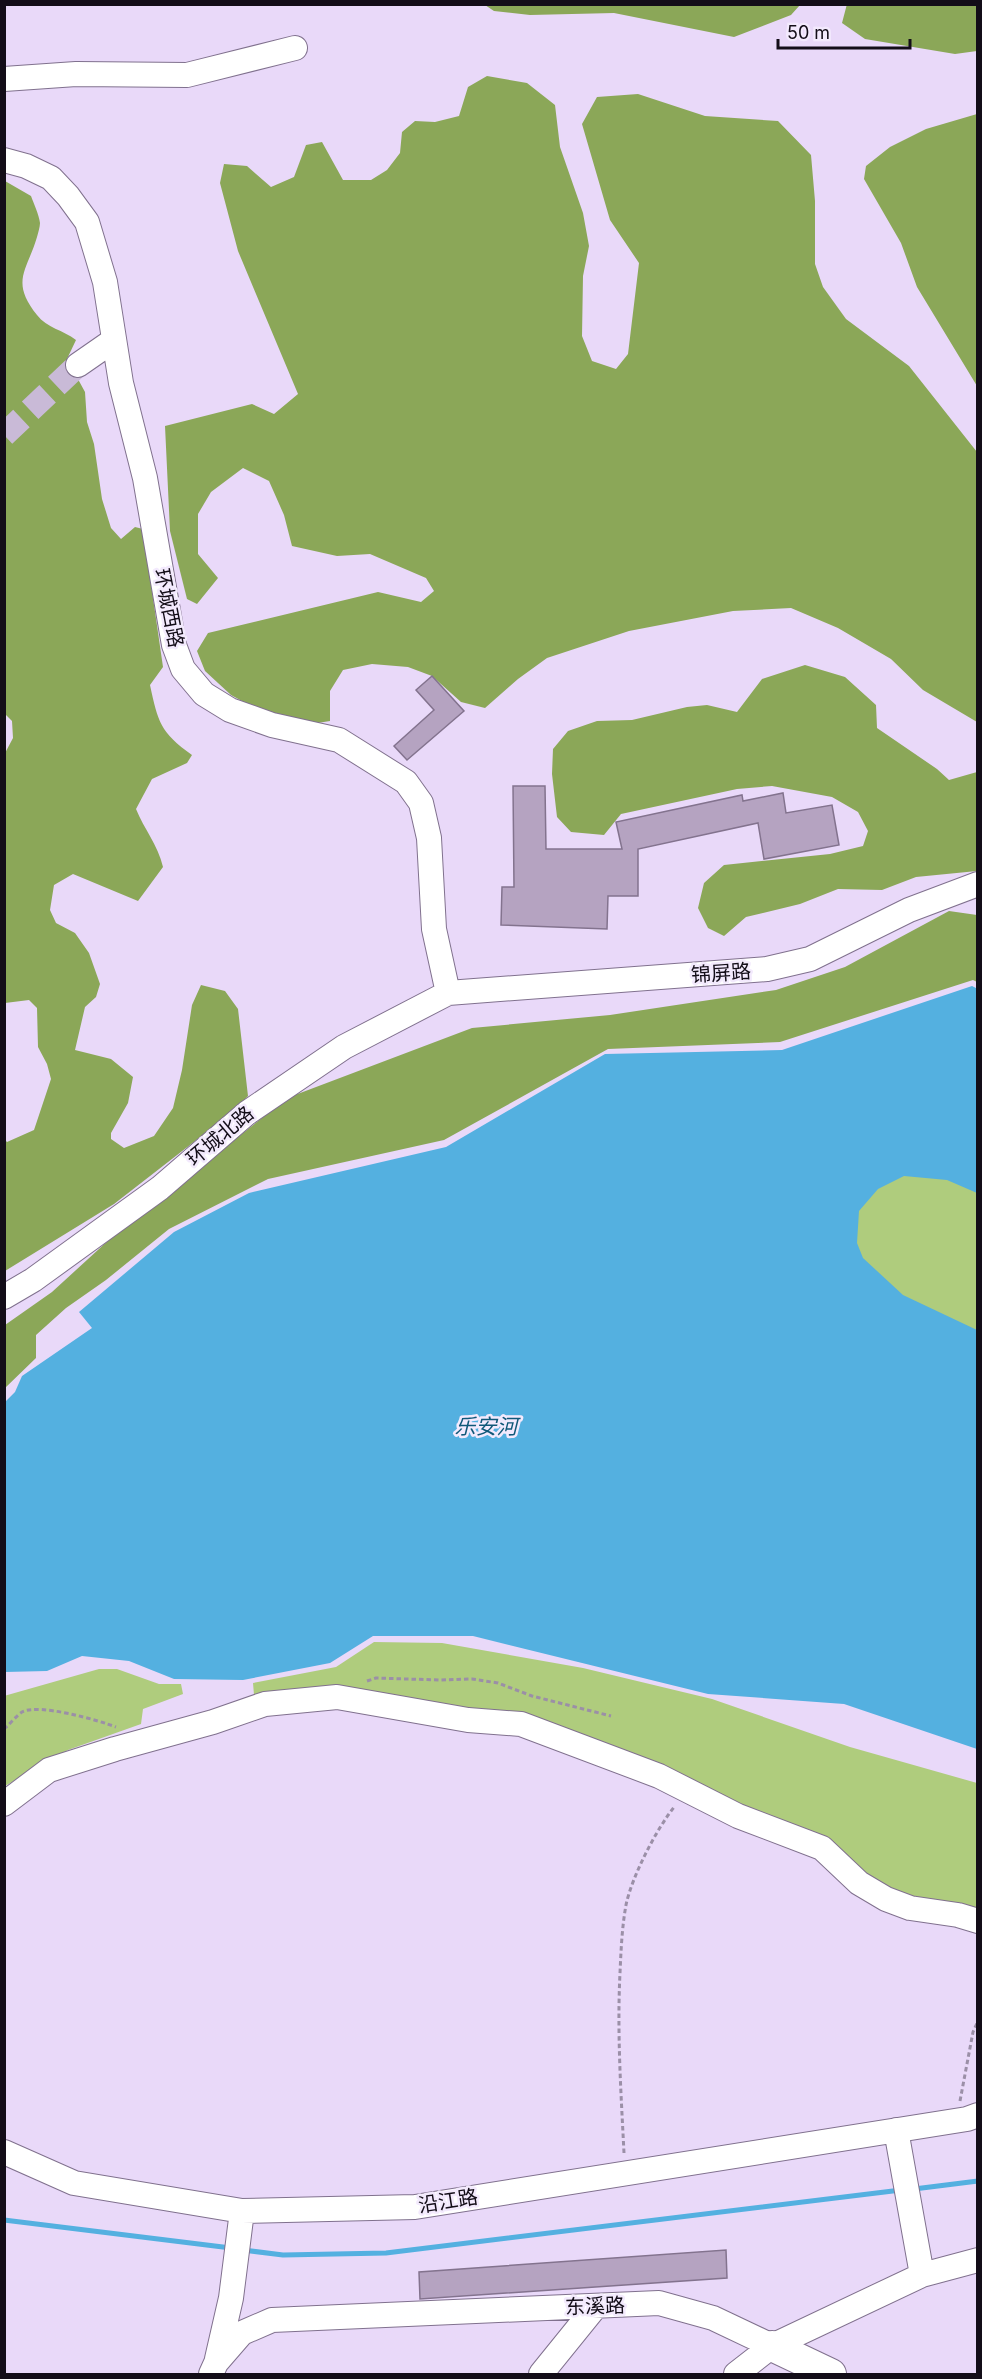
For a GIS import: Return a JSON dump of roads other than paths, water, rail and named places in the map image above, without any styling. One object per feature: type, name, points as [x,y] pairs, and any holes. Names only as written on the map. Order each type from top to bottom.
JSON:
[{"type":"main road","points":[[771,2346],[831,2374]]},
{"type":"street","points":[[4,79],[76,74],[187,75],[295,48]]},
{"type":"street","name":"环城西路","points":[[4,160],[26,166],[51,178],[87,222],[105,282],[121,382],[145,478],[174,645],[183,669],[204,694],[230,710],[272,725],[339,740],[406,782],[422,803],[429,838],[434,929],[448,993]]},
{"type":"street","points":[[78,365],[114,340]]},
{"type":"street","name":"锦屏路","points":[[448,993],[767,969],[810,959],[909,910],[978,884]]},
{"type":"street","name":"环城北路","points":[[4,1297],[33,1280],[160,1188],[247,1113],[344,1047],[448,993]]},
{"type":"street","points":[[4,1804],[49,1770],[266,1704],[337,1697],[468,1720],[521,1724],[659,1776],[738,1816],[822,1848],[859,1882],[886,1899],[910,1908],[958,1915],[978,1921]]},
{"type":"street","name":"沿江路","points":[[4,2152],[74,2183],[242,2211],[415,2207],[967,2118]]},
{"type":"street","points":[[896,2130],[922,2275]]},
{"type":"street","points":[[214,2369],[231,2298],[242,2211]]},
{"type":"street","points":[[736,2374],[771,2346],[922,2275],[978,2260]]},
{"type":"street","name":"东溪路","points":[[214,2369],[242,2333],[272,2320],[659,2303],[713,2318],[771,2346]]},
{"type":"street","points":[[542,2374],[596,2306]]},
{"type":"water","name":"乐安河","points":[[972,986],[978,989],[977,1193],[947,1180],[904,1176],[878,1189],[859,1211],[857,1243],[863,1258],[903,1295],[977,1330],[977,1749],[844,1704],[708,1694],[473,1636],[373,1636],[330,1663],[243,1680],[174,1679],[129,1661],[82,1656],[47,1671],[5,1672],[5,1402],[15,1392],[22,1376],[92,1328],[79,1312],[174,1232],[249,1193],[446,1147],[605,1054],[782,1050]]},
{"type":"waterway","points":[[914,2189],[978,2181]]},
{"type":"waterway","points":[[243,2250],[283,2255],[386,2253],[901,2190]]},
{"type":"waterway","points":[[4,2220],[231,2248]]},
{"type":"tunnel","points":[[4,435],[78,365]]}]
